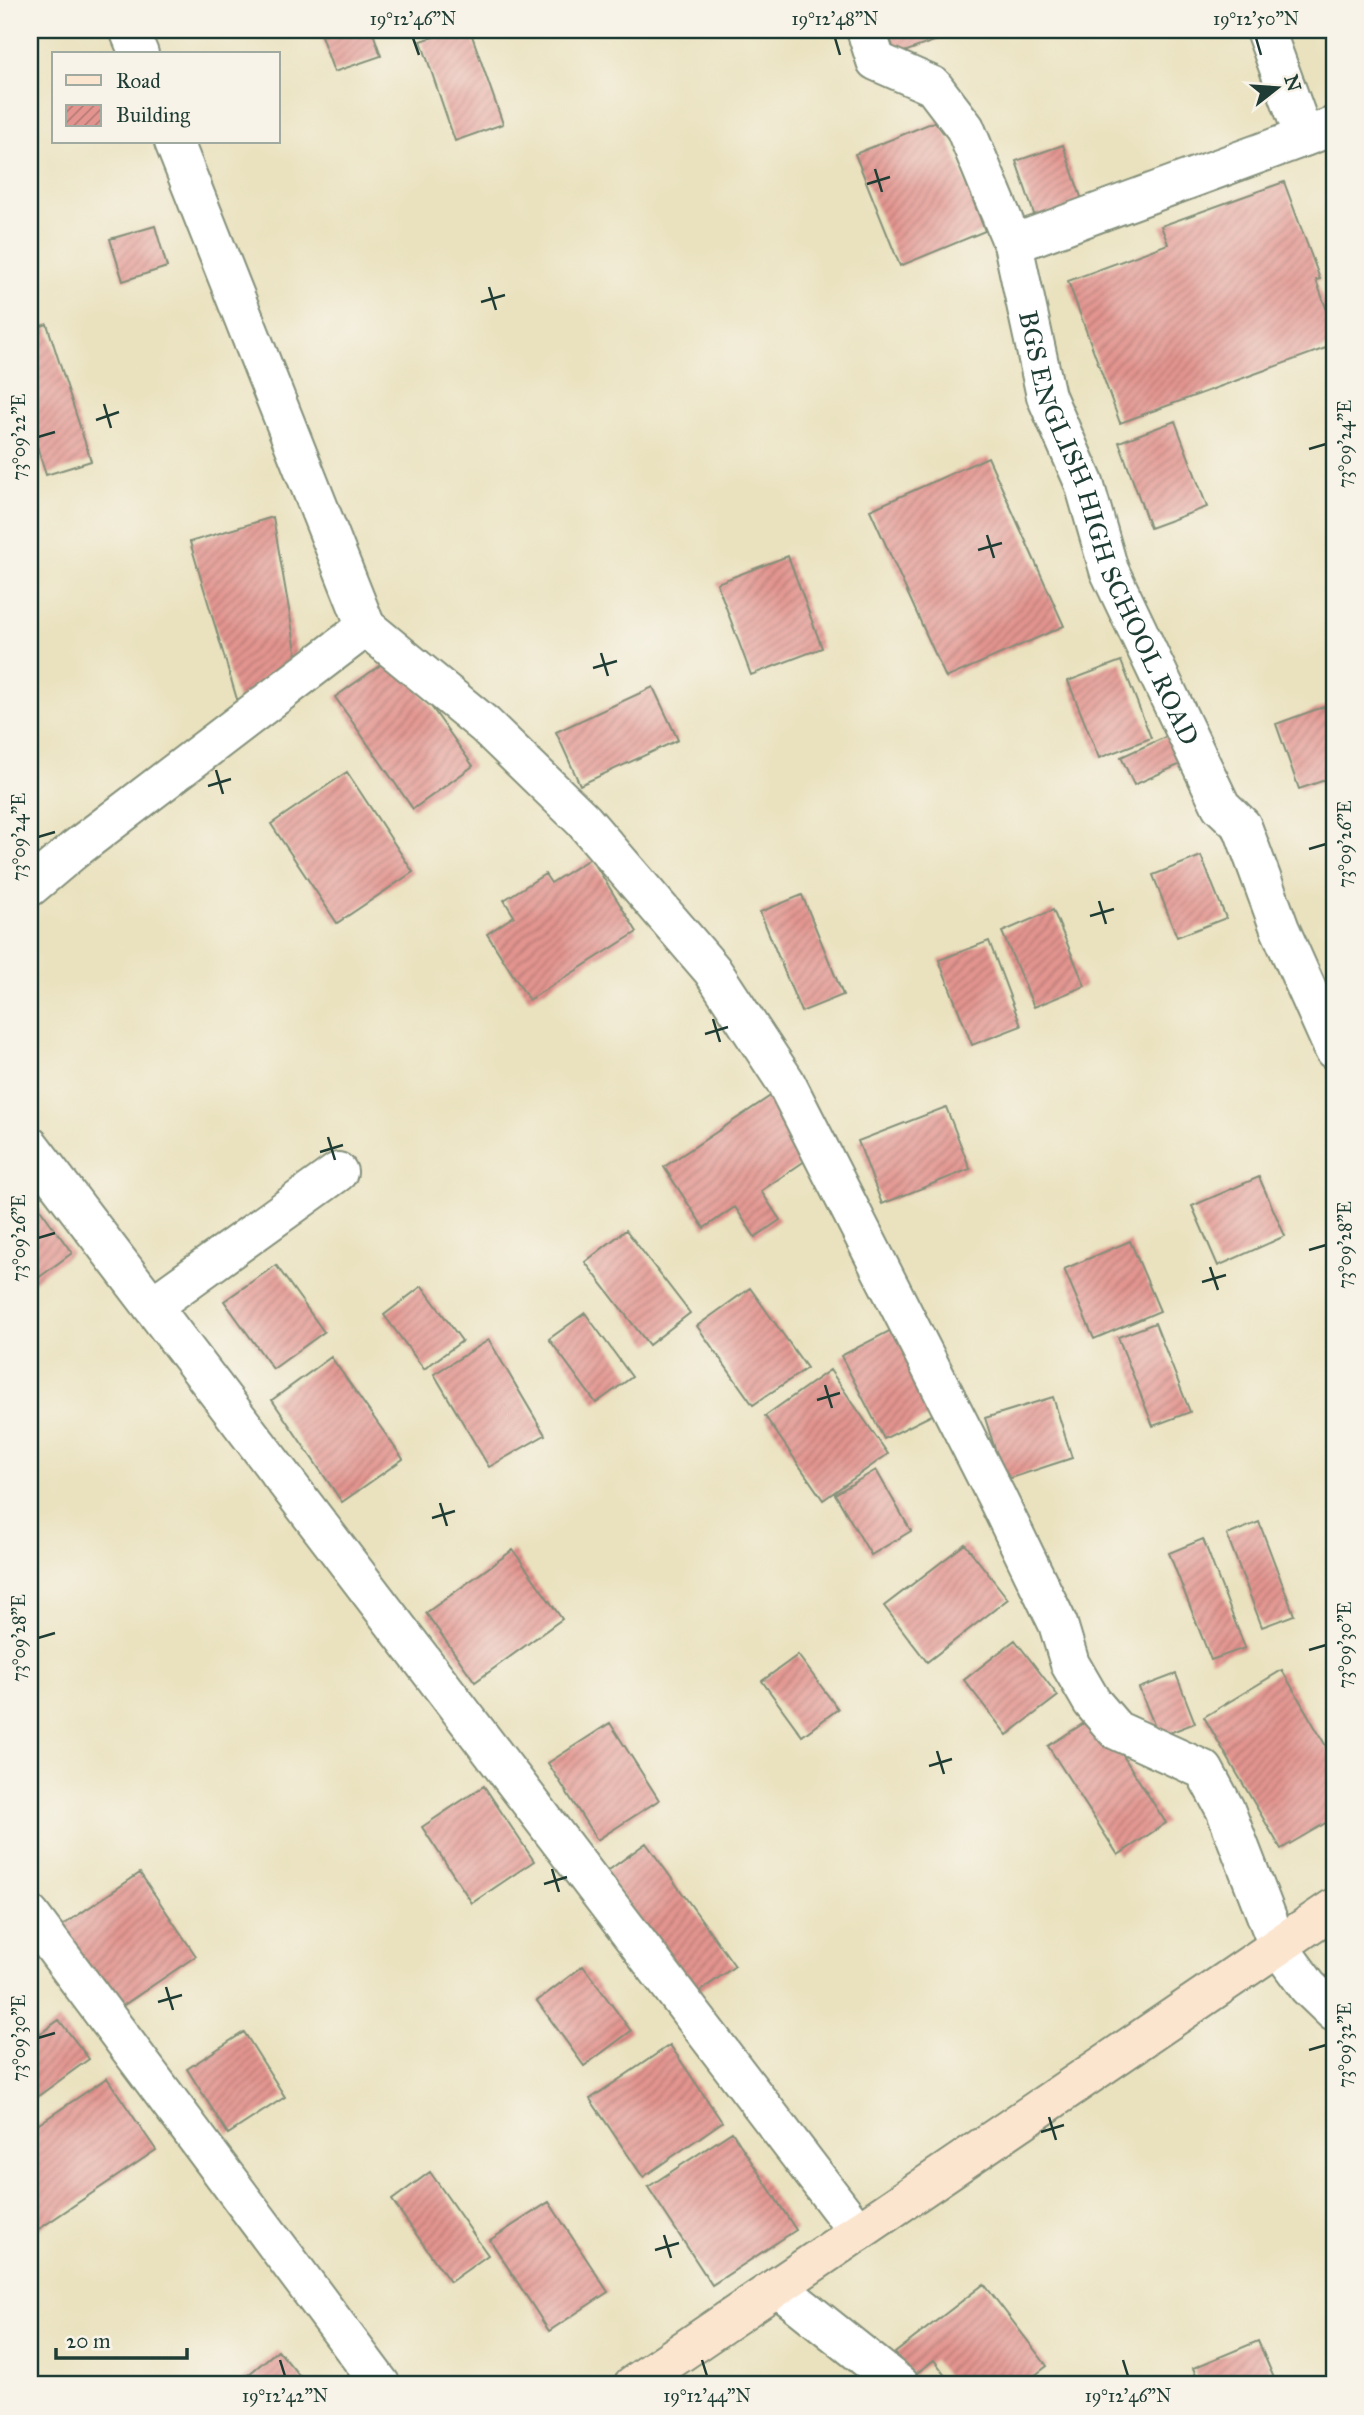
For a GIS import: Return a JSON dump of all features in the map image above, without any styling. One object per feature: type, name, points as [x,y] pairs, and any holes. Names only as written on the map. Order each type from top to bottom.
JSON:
[{"type":"main road","points":[[633,2385],[1334,1908]]},
{"type":"street","points":[[130,30],[138,52]]},
{"type":"street","name":"BGS ENGLISH HIGH SCHOOL ROAD","points":[[866,30],[876,61],[933,86],[965,128],[1013,244],[1045,396],[1084,483],[1108,570],[1221,806],[1242,826],[1280,929],[1334,1050]]},
{"type":"street","points":[[1013,244],[1319,132],[1265,30]]},
{"type":"street","points":[[175,144],[366,627],[485,725],[583,820],[712,970],[785,1081],[996,1496],[1058,1624],[1070,1664],[1092,1702],[1116,1730],[1204,1770],[1225,1810],[1278,1946],[1308,1987],[1334,2012]]},
{"type":"street","points":[[30,887],[74,850],[366,627]]},
{"type":"street","points":[[30,1146],[858,2232]]},
{"type":"street","points":[[152,1306],[338,1172]]},
{"type":"street","points":[[30,1914],[381,2385]]},
{"type":"street","points":[[777,2287],[900,2385]]},
{"type":"building","points":[[319,30],[372,30],[381,56],[334,72]]},
{"type":"building","points":[[454,30],[470,30],[503,124],[455,141],[421,41]]},
{"type":"building","points":[[887,30],[955,30],[956,33],[896,55]]},
{"type":"building","points":[[941,119],[985,231],[900,266],[855,154]]},
{"type":"building","points":[[1063,145],[1083,203],[1036,220],[1016,161]]},
{"type":"building","points":[[1284,182],[1320,279],[1316,280],[1334,330],[1334,345],[1120,423],[1068,281],[1168,244],[1161,226]]},
{"type":"building","points":[[155,226],[167,267],[123,281],[110,239]]},
{"type":"building","points":[[47,324],[91,461],[46,475],[30,424],[30,330]]},
{"type":"building","points":[[1175,421],[1207,507],[1150,528],[1119,442]]},
{"type":"building","points":[[988,457],[1064,626],[946,678],[870,510]]},
{"type":"building","points":[[273,517],[299,668],[239,706],[190,542]]},
{"type":"building","points":[[788,556],[822,648],[751,675],[717,583]]},
{"type":"building","points":[[395,655],[473,766],[413,809],[335,697]]},
{"type":"building","points":[[1121,661],[1151,738],[1099,758],[1068,681]]},
{"type":"building","points":[[653,687],[678,740],[580,785],[556,732]]},
{"type":"building","points":[[1334,703],[1334,777],[1299,789],[1276,724]]},
{"type":"building","points":[[1176,732],[1190,760],[1134,785],[1121,757]]},
{"type":"building","points":[[347,772],[413,872],[337,923],[271,824]]},
{"type":"building","points":[[1201,856],[1226,918],[1177,937],[1153,875]]},
{"type":"building","points":[[591,858],[637,932],[529,1000],[487,934],[514,916],[504,900],[545,874],[551,883]]},
{"type":"building","points":[[802,895],[843,995],[801,1012],[760,912]]},
{"type":"building","points":[[1053,910],[1085,986],[1034,1007],[1002,932]]},
{"type":"building","points":[[989,941],[1021,1026],[972,1045],[939,960]]},
{"type":"building","points":[[775,1093],[815,1154],[761,1191],[780,1220],[755,1237],[735,1207],[704,1228],[664,1167]]},
{"type":"building","points":[[946,1107],[970,1169],[882,1204],[858,1141]]},
{"type":"building","points":[[1259,1177],[1285,1236],[1218,1266],[1192,1206]]},
{"type":"building","points":[[30,1195],[72,1253],[30,1284]]},
{"type":"building","points":[[626,1230],[690,1313],[649,1345],[585,1262]]},
{"type":"building","points":[[1130,1241],[1160,1311],[1094,1339],[1064,1269]]},
{"type":"building","points":[[276,1265],[324,1332],[273,1369],[224,1301]]},
{"type":"building","points":[[422,1286],[462,1341],[424,1369],[384,1315]]},
{"type":"building","points":[[750,1288],[807,1368],[753,1405],[697,1326]]},
{"type":"building","points":[[585,1313],[632,1377],[596,1403],[549,1339]]},
{"type":"building","points":[[1155,1323],[1190,1412],[1153,1426],[1118,1337]]},
{"type":"building","points":[[899,1326],[942,1410],[884,1439],[841,1356]]},
{"type":"building","points":[[489,1340],[545,1435],[489,1467],[434,1374]]},
{"type":"building","points":[[331,1357],[403,1459],[342,1502],[272,1400]]},
{"type":"building","points":[[830,1370],[888,1454],[823,1500],[765,1416]]},
{"type":"building","points":[[1053,1397],[1072,1458],[1005,1480],[985,1418]]},
{"type":"building","points":[[876,1470],[911,1531],[871,1555],[835,1494]]},
{"type":"building","points":[[1259,1522],[1294,1615],[1262,1627],[1227,1535]]},
{"type":"building","points":[[1203,1539],[1245,1648],[1211,1660],[1169,1553]]},
{"type":"building","points":[[965,1544],[1008,1599],[927,1662],[884,1606]]},
{"type":"building","points":[[513,1550],[562,1619],[475,1682],[426,1613]]},
{"type":"building","points":[[1015,1640],[1058,1696],[1007,1735],[964,1680]]},
{"type":"building","points":[[798,1655],[838,1709],[802,1736],[762,1681]]},
{"type":"building","points":[[1282,1670],[1334,1760],[1334,1818],[1281,1849],[1204,1717]]},
{"type":"building","points":[[1176,1674],[1195,1723],[1159,1737],[1139,1688]]},
{"type":"building","points":[[1097,1715],[1166,1823],[1118,1855],[1048,1746]]},
{"type":"building","points":[[610,1723],[659,1800],[597,1840],[548,1763]]},
{"type":"building","points":[[484,1786],[534,1861],[472,1903],[422,1827]]},
{"type":"building","points":[[646,1843],[735,1966],[693,1996],[605,1873]]},
{"type":"building","points":[[140,1873],[196,1956],[112,2013],[56,1930]]},
{"type":"building","points":[[583,1966],[631,2031],[584,2066],[537,2001]]},
{"type":"building","points":[[59,2020],[89,2059],[30,2102],[30,2041]]},
{"type":"building","points":[[244,2032],[285,2097],[228,2134],[187,2069]]},
{"type":"building","points":[[670,2045],[722,2122],[643,2177],[590,2099]]},
{"type":"building","points":[[107,2078],[156,2150],[30,2235],[30,2130]]},
{"type":"building","points":[[732,2132],[796,2230],[712,2285],[648,2187]]},
{"type":"building","points":[[430,2172],[488,2255],[450,2282],[392,2200]]},
{"type":"building","points":[[549,2202],[608,2292],[549,2331],[490,2240]]},
{"type":"building","points":[[984,2284],[1047,2366],[1022,2385],[953,2385],[934,2360],[913,2376],[895,2353]]},
{"type":"building","points":[[1258,2341],[1277,2385],[1200,2385],[1193,2368]]},
{"type":"building","points":[[278,2350],[307,2385],[236,2385]]}]
